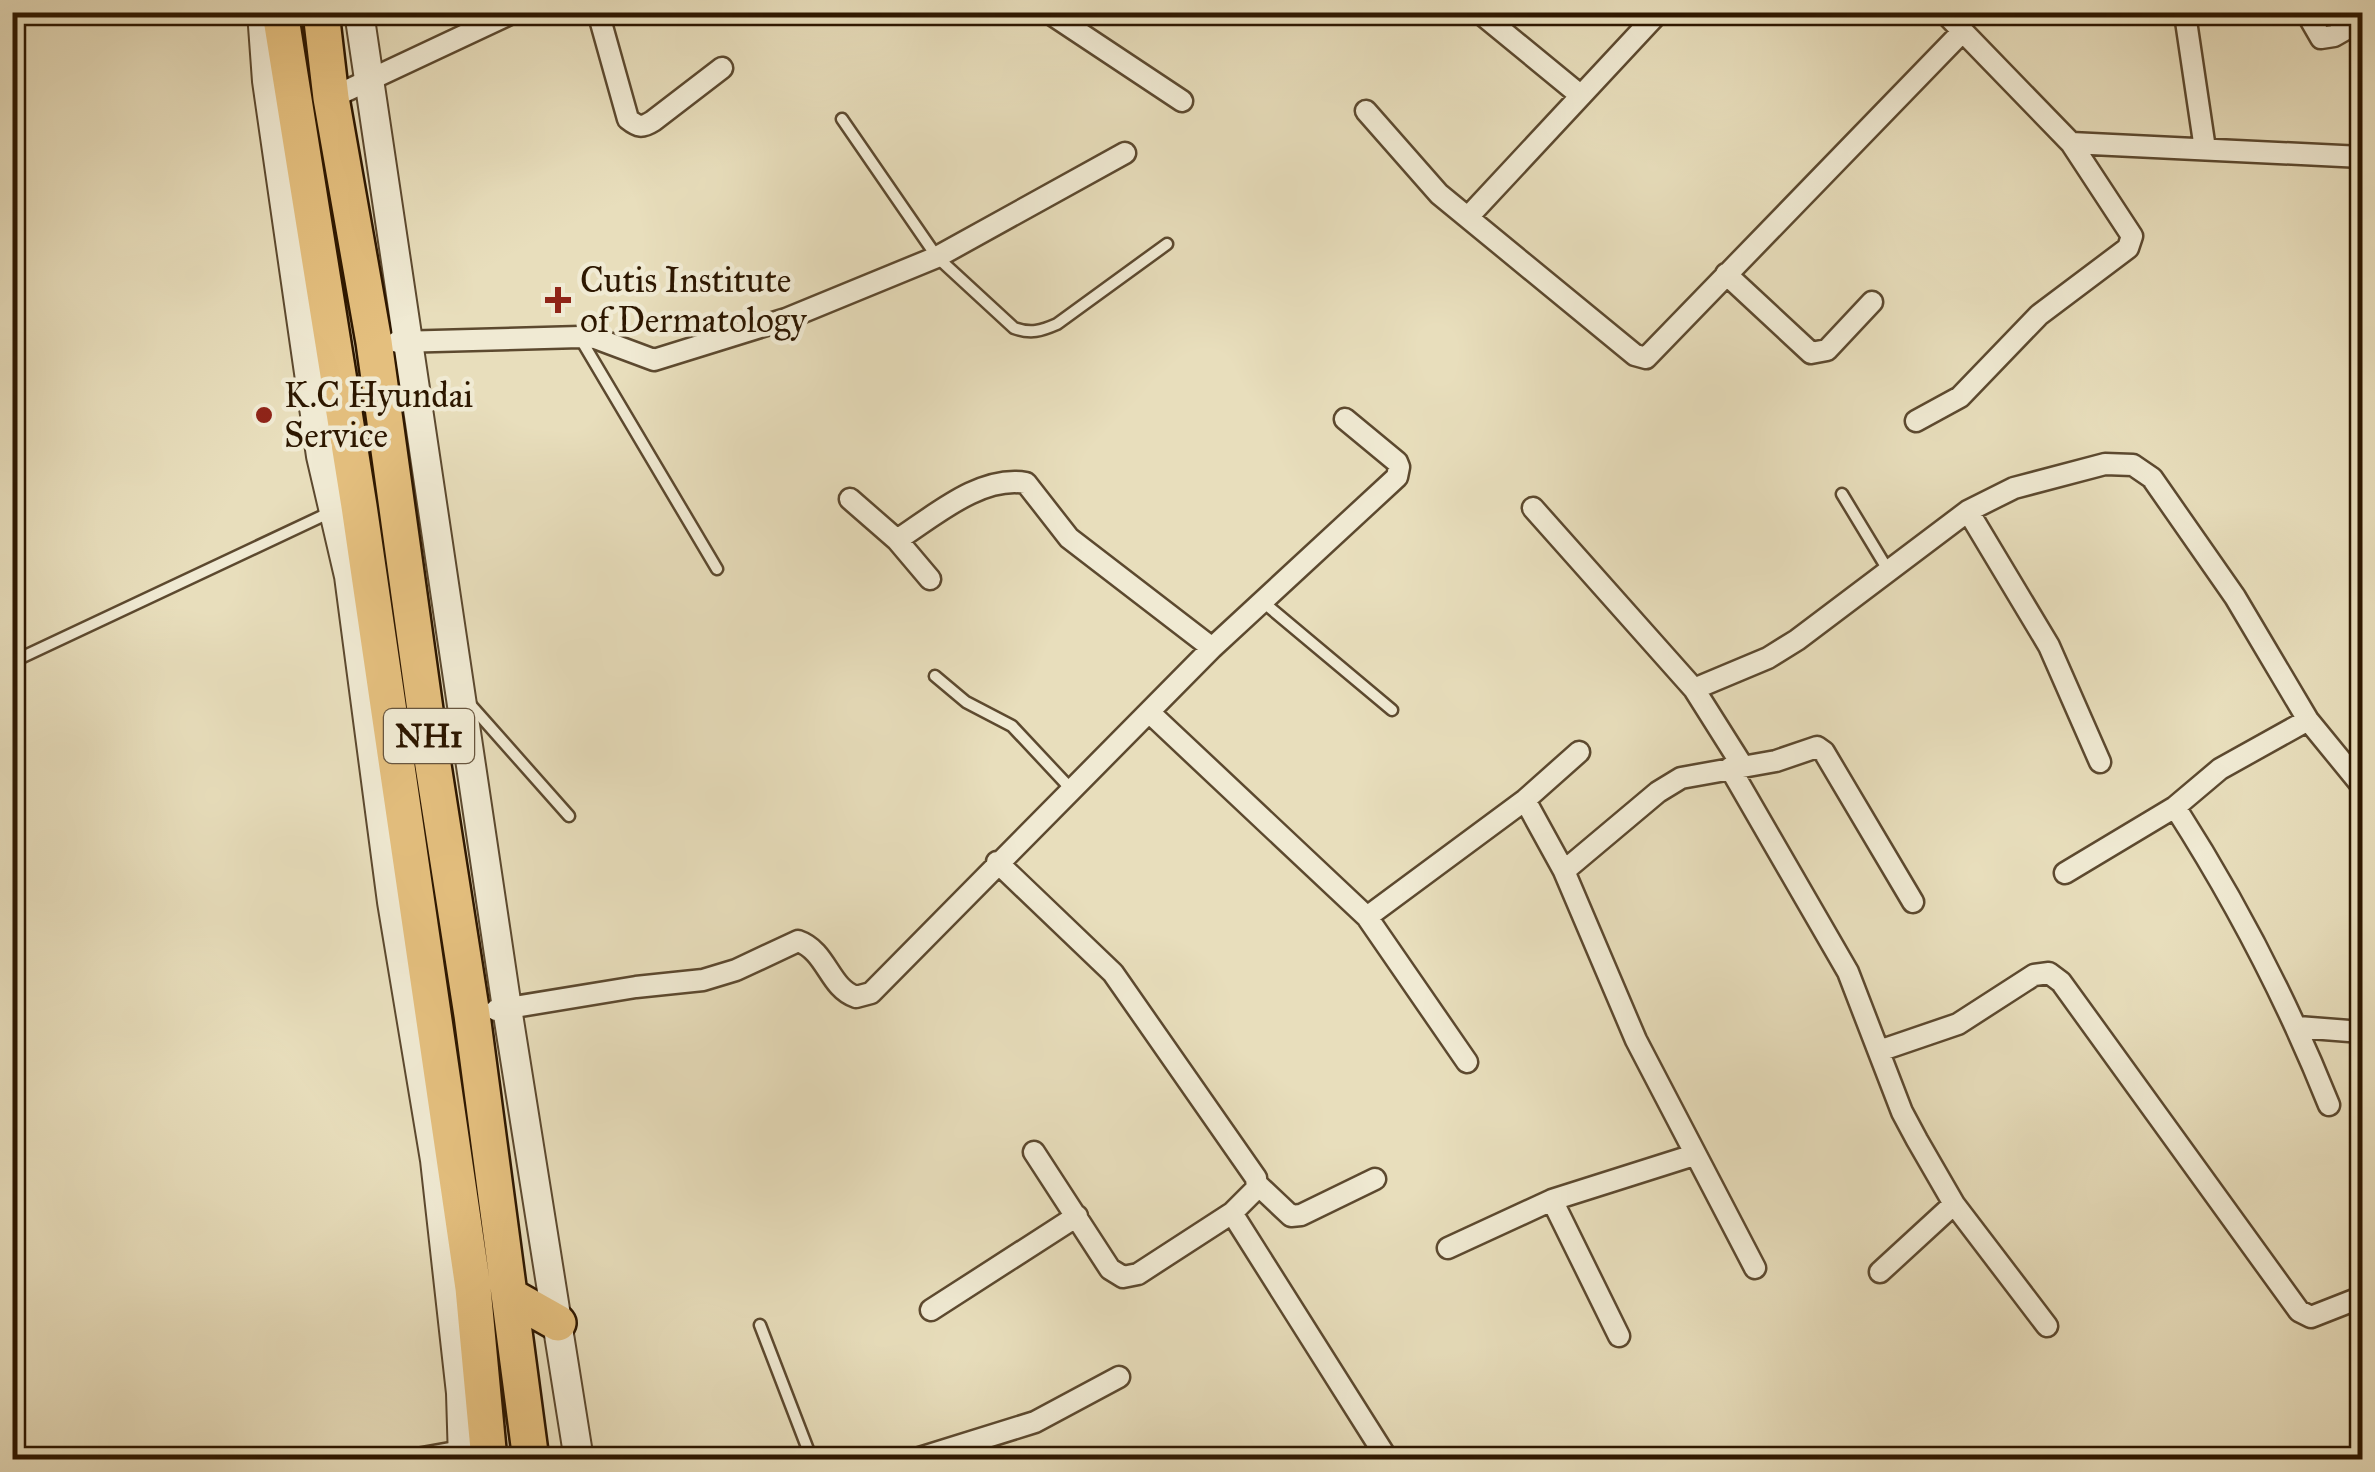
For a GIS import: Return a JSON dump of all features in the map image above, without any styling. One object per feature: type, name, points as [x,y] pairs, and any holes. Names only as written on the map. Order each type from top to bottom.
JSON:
[{"type":"highway","name":"NH1","points":[[280,12],[347,508],[473,1288],[471,1455]]},
{"type":"highway","name":"NH1","points":[[321,12],[331,98],[391,342],[430,746],[472,1015],[532,1460]]},
{"type":"highway","points":[[510,1296],[558,1323]]},
{"type":"street","points":[[262,12],[268,81],[321,456],[347,508]]},
{"type":"street","points":[[359,12],[369,82],[391,342],[460,694],[580,1460]]},
{"type":"street","points":[[331,98],[514,12]]},
{"type":"street","points":[[1048,12],[1182,101]]},
{"type":"street","points":[[1478,12],[1580,96]]},
{"type":"street","points":[[1468,217],[1659,12]]},
{"type":"street","points":[[1916,421],[1960,398],[2039,315],[2131,244],[2132,231],[2071,143],[1944,12]]},
{"type":"street","points":[[2306,12],[2321,38],[2334,36],[2362,20]]},
{"type":"street","points":[[604,14],[628,119],[635,125],[653,122],[722,68]]},
{"type":"street","points":[[2186,21],[2205,150]]},
{"type":"street","points":[[1366,111],[1424,179],[1640,358],[1651,355],[1961,32]]},
{"type":"street","points":[[2071,143],[2362,157]]},
{"type":"street","points":[[391,342],[580,337],[595,338],[640,358],[668,358],[786,320],[937,257],[1125,153]]},
{"type":"street","points":[[1726,274],[1812,353],[1826,350],[1872,302]]},
{"type":"street","points":[[472,1015],[636,987],[703,980],[798,942],[820,955],[843,992],[850,996],[870,993],[1212,648],[1397,477],[1400,466],[1345,419]]},
{"type":"street","points":[[1694,690],[1768,658],[1968,511],[2014,488],[2105,464],[2133,465],[2144,470],[2235,597],[2308,720],[2362,786]]},
{"type":"street","points":[[897,540],[969,494],[1011,482],[1026,482],[1069,538],[1212,648]]},
{"type":"street","points":[[850,499],[897,540],[930,579]]},
{"type":"street","points":[[1533,508],[1694,690],[1833,942],[1902,1112],[1954,1204],[2047,1326]]},
{"type":"street","points":[[1968,511],[2049,646],[2100,762]]},
{"type":"street","points":[[1149,712],[1368,918],[1467,1062]]},
{"type":"street","points":[[2064,872],[2175,807],[2220,769],[2308,720]]},
{"type":"street","points":[[1564,871],[1668,784],[1692,775],[1776,761],[1821,748],[1913,902]]},
{"type":"street","points":[[1368,918],[1524,800],[1579,752]]},
{"type":"street","points":[[1524,800],[1564,871],[1636,1040],[1754,1268]]},
{"type":"street","points":[[2175,807],[2227,889],[2298,1027],[2329,1105]]},
{"type":"street","points":[[998,862],[1113,973],[1258,1184],[1291,1216],[1301,1215],[1374,1179]]},
{"type":"street","points":[[1879,1052],[1958,1024],[2034,976],[2048,973],[2061,982],[2300,1311],[2312,1317],[2321,1315],[2362,1297]]},
{"type":"street","points":[[2298,1027],[2362,1032]]},
{"type":"street","points":[[1034,1152],[1110,1269],[1130,1277],[1232,1213],[1254,1194],[1258,1184]]},
{"type":"street","points":[[1448,1248],[1552,1200],[1694,1156]]},
{"type":"street","points":[[1552,1200],[1620,1336]]},
{"type":"street","points":[[1880,1272],[1954,1204]]},
{"type":"street","points":[[1232,1213],[1388,1460]]},
{"type":"street","points":[[931,1310],[1077,1216]]},
{"type":"street","points":[[913,1460],[1035,1422],[1119,1377]]},
{"type":"lane","points":[[842,119],[937,257],[1014,328],[1038,332],[1057,324],[1167,244]]},
{"type":"lane","points":[[580,337],[717,569]]},
{"type":"lane","points":[[1842,494],[1890,572]]},
{"type":"lane","points":[[12,662],[347,508]]},
{"type":"lane","points":[[1263,602],[1392,710]]},
{"type":"lane","points":[[935,676],[966,702],[1012,726],[1071,789]]},
{"type":"lane","points":[[460,694],[569,816]]},
{"type":"lane","points":[[760,1325],[812,1460]]},
{"type":"lane","points":[[384,1460],[471,1455]]},
{"type":"place","name":"Cutis Institute of Dermatology","points":[[558,300]]},
{"type":"place","name":"K.C Hyundai Service","points":[[264,415]]}]
